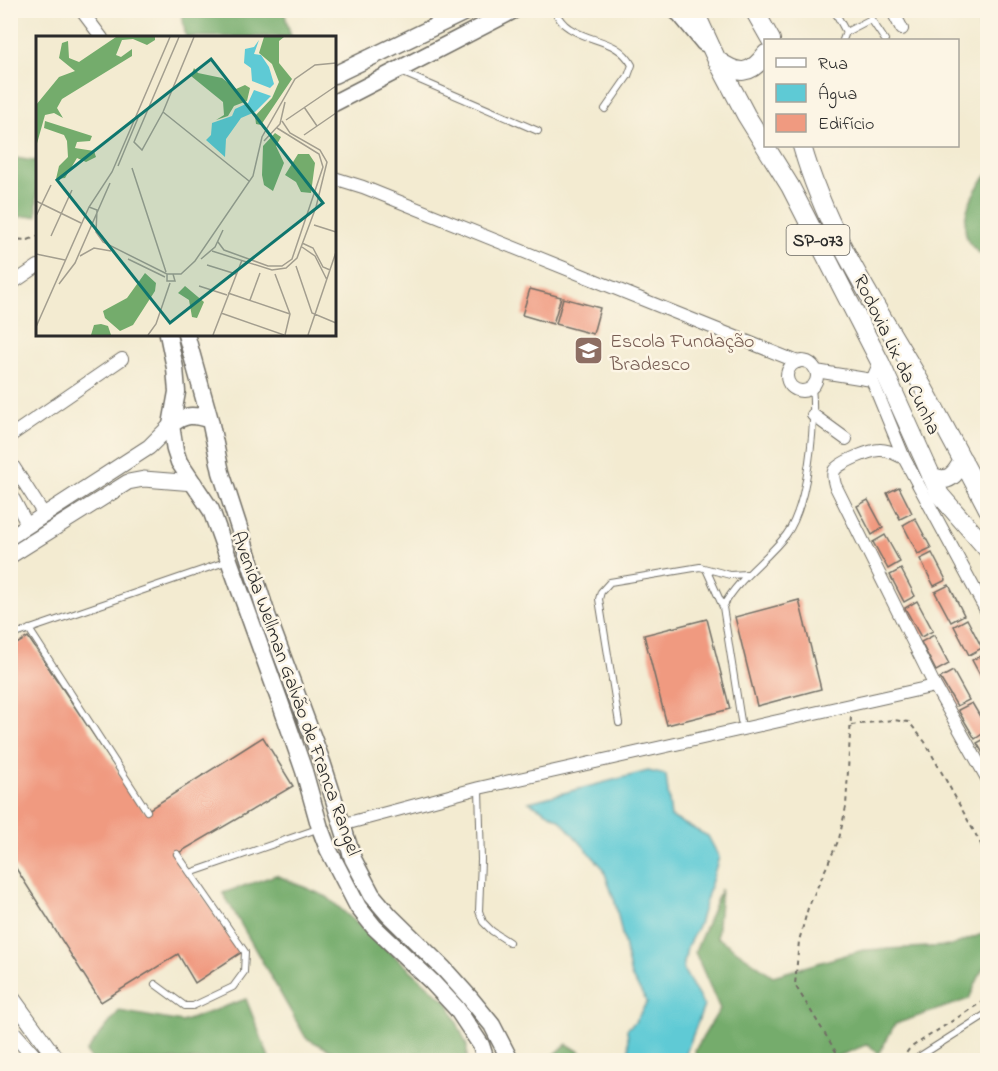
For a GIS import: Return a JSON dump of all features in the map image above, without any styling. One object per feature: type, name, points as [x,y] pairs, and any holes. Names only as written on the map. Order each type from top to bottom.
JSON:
[{"type":"main road","points":[[336,74],[469,10]]},
{"type":"main road","points":[[336,102],[514,10]]},
{"type":"main road","points":[[675,10],[694,29],[716,58],[727,67],[742,72],[752,69],[764,55]]},
{"type":"main road","name":"Rodovia Lix da Cunha","points":[[694,10],[716,58],[764,144]]},
{"type":"main road","points":[[754,10],[770,39]]},
{"type":"main road","name":"Rodovia Lix da Cunha","points":[[766,147],[790,186],[880,362],[940,495],[987,550]]},
{"type":"main road","name":"Rodovia Lix da Cunha","points":[[802,147],[812,181],[849,261],[963,460],[987,509]]},
{"type":"main road","name":"Avenida Wellman Galvão de Franca Rangel","points":[[168,336],[177,392],[171,425],[179,462],[211,510],[304,771],[320,828],[335,865],[358,907],[374,927],[457,1009],[481,1045],[486,1060]]},
{"type":"main road","name":"Avenida Wellman Galvão de Franca Rangel","points":[[187,336],[210,420],[221,472],[267,615],[322,762],[353,859],[372,895],[444,969],[492,1025],[510,1060]]},
{"type":"main road","points":[[171,425],[180,418],[191,415],[210,420]]},
{"type":"main road","points":[[931,476],[939,480],[950,477],[955,474],[963,460]]},
{"type":"main road","points":[[194,483],[208,481],[221,472]]},
{"type":"street","points":[[81,10],[100,36]]},
{"type":"street","points":[[892,10],[902,29]]},
{"type":"street","points":[[336,179],[363,187],[798,362],[808,362],[818,376],[813,387],[808,390],[797,391],[789,384],[790,368],[798,362]]},
{"type":"street","points":[[10,285],[36,267]]},
{"type":"street","points":[[10,436],[122,358]]},
{"type":"street","points":[[880,362],[872,380],[904,458],[987,614]]},
{"type":"street","points":[[816,371],[872,380]]},
{"type":"street","points":[[883,406],[904,415]]},
{"type":"street","points":[[813,415],[846,439]]},
{"type":"street","points":[[10,537],[149,447],[171,425]]},
{"type":"street","points":[[904,458],[876,450],[841,464],[832,476],[935,686],[987,780]]},
{"type":"street","points":[[10,461],[45,516]]},
{"type":"street","points":[[10,556],[128,482],[144,479],[194,483]]},
{"type":"street","points":[[10,492],[28,526]]},
{"type":"street","points":[[341,825],[479,788],[935,686]]},
{"type":"street","points":[[10,996],[57,1060]]},
{"type":"street","points":[[10,1029],[37,1060]]},
{"type":"lane","points":[[554,10],[562,23],[570,30],[621,50],[632,65],[628,76],[605,109]]},
{"type":"lane","points":[[834,10],[846,32]]},
{"type":"lane","points":[[843,39],[846,32],[871,19],[884,39]]},
{"type":"lane","points":[[398,70],[538,131]]},
{"type":"lane","points":[[723,607],[747,574],[787,533],[796,515],[807,474],[813,415],[813,387]]},
{"type":"lane","points":[[10,636],[229,561]]},
{"type":"lane","points":[[619,723],[599,599],[601,592],[610,582],[654,576],[693,567],[730,575],[747,574]]},
{"type":"lane","points":[[706,569],[723,607],[741,721]]},
{"type":"lane","points":[[29,629],[147,811]]},
{"type":"lane","points":[[479,788],[481,860],[479,911],[483,921],[492,931],[509,942]]},
{"type":"lane","points":[[190,873],[320,828]]},
{"type":"lane","points":[[155,984],[184,1006],[193,1006],[233,987],[244,972],[245,952],[177,854]]},
{"type":"lane","points":[[914,1060],[987,1013]]},
{"type":"path","points":[[10,239],[28,240],[36,237]]},
{"type":"path","points":[[841,1060],[795,985],[799,941],[808,908],[839,839],[846,807],[852,705]]},
{"type":"path","points":[[851,725],[893,720],[909,722],[925,742],[987,857]]},
{"type":"path","points":[[901,1060],[910,1048],[987,998]]},
{"type":"green space","points":[[181,11],[284,11],[291,36],[186,36]]},
{"type":"green space","points":[[987,11],[987,54],[982,43],[980,27]]},
{"type":"green space","points":[[10,157],[36,160],[36,216],[11,217]]},
{"type":"green space","points":[[987,175],[987,253],[979,253],[968,240],[965,221],[969,204]]},
{"type":"green space","points":[[276,875],[327,897],[449,1004],[467,1046],[467,1060],[407,1060],[402,1056],[339,1055],[306,1038],[223,893]]},
{"type":"green space","points":[[721,889],[717,937],[773,976],[863,950],[951,946],[987,932],[987,968],[983,968],[969,999],[895,1024],[879,1054],[868,1044],[829,1060],[696,1060],[695,1050],[720,1009],[695,952]]},
{"type":"green space","points":[[246,999],[270,1060],[92,1060],[86,1052],[119,1011],[182,1022]]},
{"type":"green space","points":[[567,1044],[593,1060],[548,1060]]},
{"type":"water","points":[[648,771],[666,775],[671,817],[708,836],[719,857],[699,924],[687,947],[683,969],[704,1006],[686,1053],[686,1060],[630,1060],[627,1029],[635,1022],[647,1002],[631,976],[615,902],[603,868],[559,819],[529,802]]},
{"type":"building","points":[[530,289],[561,297],[553,324],[522,315]]},
{"type":"building","points":[[563,298],[600,308],[593,334],[556,324]]},
{"type":"building","points":[[899,487],[912,513],[900,519],[887,493]]},
{"type":"building","points":[[868,500],[883,528],[872,535],[857,506]]},
{"type":"building","points":[[915,518],[931,548],[918,554],[903,525]]},
{"type":"building","points":[[885,535],[900,562],[888,569],[873,542]]},
{"type":"building","points":[[932,553],[946,580],[934,586],[920,559]]},
{"type":"building","points":[[901,569],[915,596],[904,602],[890,575]]},
{"type":"building","points":[[949,585],[964,615],[951,622],[935,592]]},
{"type":"building","points":[[799,600],[821,689],[757,706],[735,617]]},
{"type":"building","points":[[917,601],[933,631],[921,637],[905,608]]},
{"type":"building","points":[[707,619],[730,709],[667,725],[644,635]]},
{"type":"building","points":[[967,619],[982,648],[969,655],[954,626]]},
{"type":"building","points":[[934,635],[949,664],[936,671],[921,642]]},
{"type":"building","points":[[28,637],[145,812],[263,737],[293,786],[175,855],[242,952],[195,983],[178,954],[101,1002],[10,859],[10,648]]},
{"type":"building","points":[[984,654],[988,661],[988,690],[972,660]]},
{"type":"building","points":[[953,671],[969,700],[957,706],[940,678]]},
{"type":"building","points":[[972,703],[988,730],[975,739],[958,710]]},
{"type":"building","points":[[988,737],[988,762],[977,743]]},
{"type":"place","name":"Escola Fundação Bradesco","points":[[589,351]]}]
